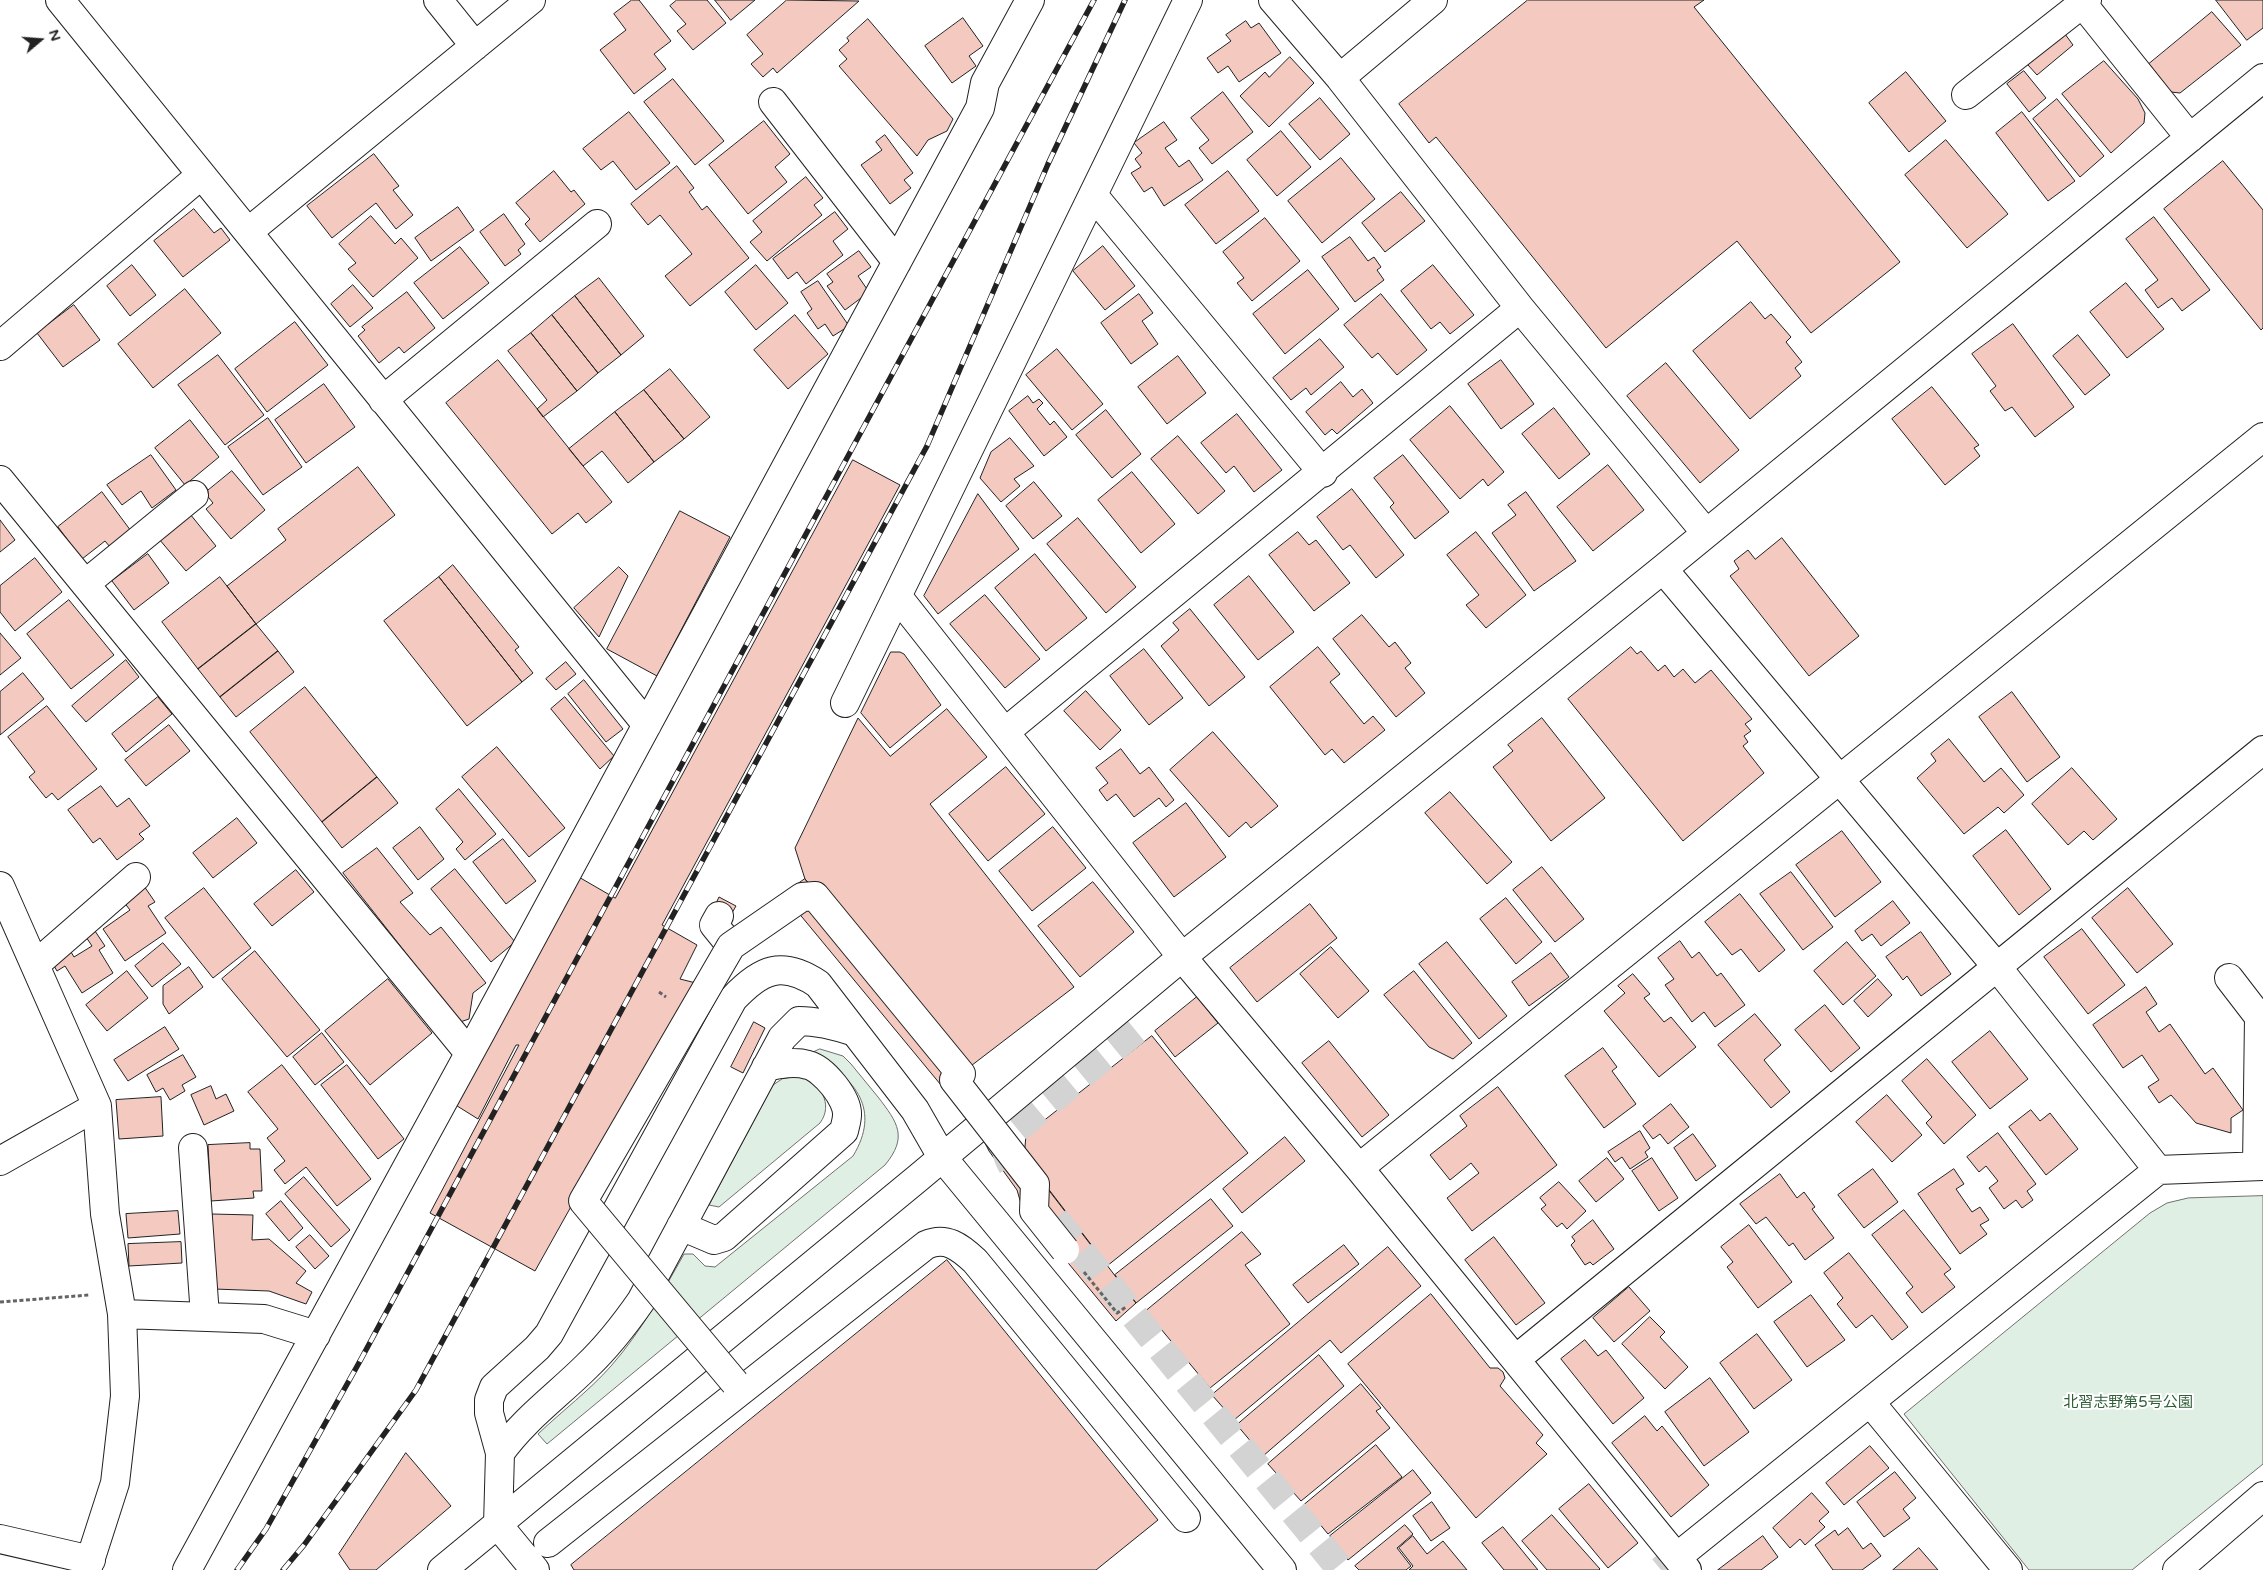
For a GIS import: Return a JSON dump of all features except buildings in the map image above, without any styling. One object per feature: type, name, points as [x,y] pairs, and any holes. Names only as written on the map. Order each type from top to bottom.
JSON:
[{"type":"street","points":[[60,0],[647,725]]},
{"type":"street","points":[[438,0],[475,46]]},
{"type":"street","points":[[248,232],[531,0]]},
{"type":"street","points":[[187,1570],[980,108],[985,84],[1030,0]]},
{"type":"street","points":[[845,703],[1188,0]]},
{"type":"street","points":[[1273,0],[1340,78],[1520,308],[1706,533]]},
{"type":"street","points":[[1340,78],[1433,0]]},
{"type":"street","points":[[1966,95],[2084,2],[2190,138]]},
{"type":"street","points":[[442,1570],[1182,957],[1663,568],[2263,78]]},
{"type":"street","points":[[773,102],[897,262]]},
{"type":"street","points":[[0,346],[202,175]]},
{"type":"street","points":[[1093,195],[1323,473]]},
{"type":"street","points":[[383,400],[597,224]]},
{"type":"street","points":[[1005,732],[1323,473],[1520,308]]},
{"type":"street","points":[[1359,1168],[1842,780],[2263,437]]},
{"type":"street","points":[[0,480],[469,1053]]},
{"type":"street","points":[[85,584],[194,495]]},
{"type":"street","points":[[1663,568],[1997,967],[2158,1170]]},
{"type":"street","points":[[898,597],[1182,957],[1359,1168],[1682,1564],[1870,1402],[2158,1170],[2260,1166],[2259,1017],[2229,978]]},
{"type":"street","points":[[1516,1359],[2263,750]]},
{"type":"street","points":[[35,965],[136,877]]},
{"type":"street","points":[[0,886],[97,1106],[105,1214],[121,1303],[125,1396],[115,1483],[89,1565],[0,1539]]},
{"type":"street","points":[[735,1383],[583,1201],[647,1082],[731,946],[802,896],[815,896],[961,1074],[954,1080],[1036,1184],[1034,1211],[1065,1250]]},
{"type":"street","points":[[718,916],[714,924],[731,946]]},
{"type":"street","points":[[535,1570],[498,1524],[500,1453],[489,1413],[489,1400],[494,1387],[537,1348],[549,1334],[733,999],[749,982],[766,972],[785,970],[802,973],[818,984],[915,1110],[942,1157],[1282,1570]]},
{"type":"street","points":[[500,1453],[512,1436],[588,1366],[617,1335],[641,1301],[782,1038],[799,1021],[812,1021],[855,1032]]},
{"type":"street","points":[[681,1226],[714,1240],[724,1237],[844,1130],[848,1114],[840,1093],[825,1075],[811,1065],[798,1063],[785,1063],[766,1067]]},
{"type":"street","points":[[0,1161],[97,1106]]},
{"type":"street","points":[[193,1148],[205,1316]]},
{"type":"street","points":[[548,1543],[926,1245],[936,1241],[951,1242],[975,1261],[1186,1518]]},
{"type":"street","points":[[121,1303],[205,1316],[264,1319],[316,1335]]},
{"type":"street","points":[[1870,1402],[2008,1570]]},
{"type":"street","points":[[2178,1570],[2263,1496]]},
{"type":"path","points":[[1065,1250],[1117,1313],[1126,1307]]},
{"type":"path","points":[[0,1302],[121,1303]]},
{"type":"green space","points":[[820,1049],[843,1056],[891,1115],[898,1130],[898,1138],[892,1155],[885,1165],[547,1444],[538,1434],[594,1384],[622,1353],[650,1312],[684,1254],[693,1254],[705,1266],[715,1267],[853,1156],[861,1139],[865,1124],[864,1110],[860,1097],[842,1075],[815,1056],[814,1052]]},
{"type":"green space","points":[[800,1076],[814,1083],[823,1095],[826,1108],[820,1123],[719,1207],[709,1205],[773,1085],[782,1079]]},
{"type":"green space","name":"北習志野第5号公園","points":[[2263,1196],[2263,1464],[2132,1570],[2029,1570],[1904,1414],[2150,1213],[2167,1203],[2188,1198]]},
{"type":"tunnel","points":[[1012,1166],[1006,1148],[1008,1140],[1014,1131],[1139,1028]]},
{"type":"tunnel","points":[[1055,1219],[1341,1570]]},
{"type":"tunnel","points":[[1661,1570],[1677,1557]]},
{"type":"railway","points":[[237,1570],[266,1529],[360,1361],[1094,0]]},
{"type":"railway","points":[[283,1570],[304,1545],[416,1390],[927,446],[1048,164],[1125,0]]}]
